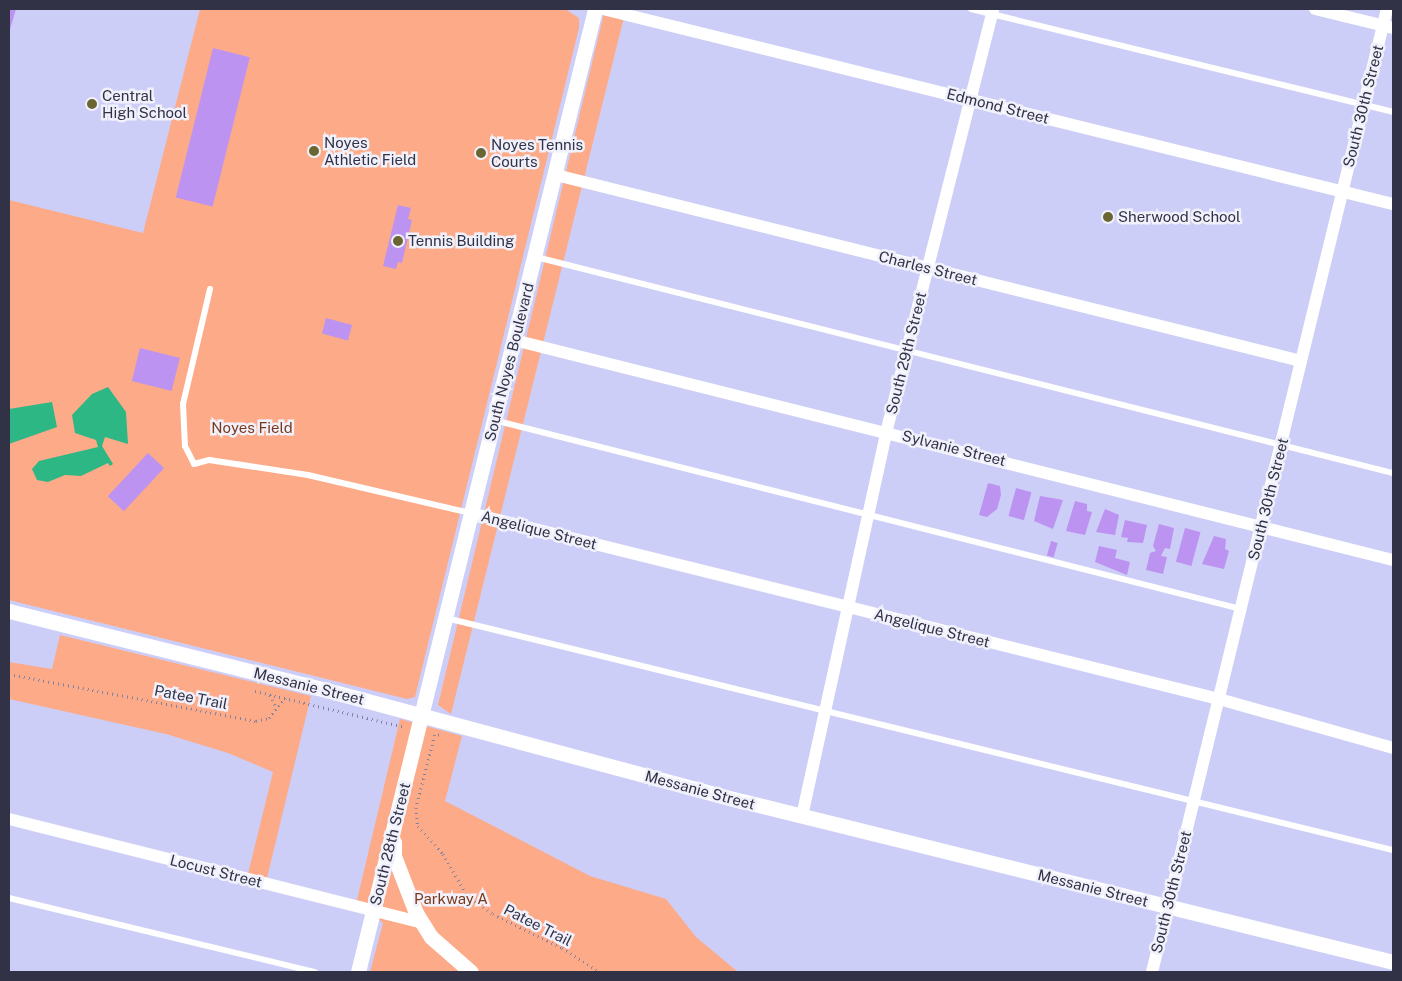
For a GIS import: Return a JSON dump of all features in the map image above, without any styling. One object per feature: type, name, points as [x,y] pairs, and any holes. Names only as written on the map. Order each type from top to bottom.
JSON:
[{"type":"street","name":"South Noyes Boulevard","points":[[423,716],[470,513],[536,257],[596,9]]},
{"type":"street","name":"Edmond Street","points":[[603,9],[1393,204]]},
{"type":"street","points":[[1315,9],[1388,27]]},
{"type":"street","name":"South 30th Street","points":[[1152,972],[1242,609],[1260,526],[1363,105],[1388,27],[1387,9]]},
{"type":"street","name":"South 29th Street","points":[[802,816],[846,607],[887,432],[992,11]]},
{"type":"street","name":"Charles Street","points":[[556,175],[1301,361]]},
{"type":"street","name":"Sylvanie Street","points":[[514,340],[1393,560]]},
{"type":"street","name":"Angelique Street","points":[[470,513],[1219,699],[1393,748]]},
{"type":"street","name":"Messanie Street","points":[[9,611],[423,716],[802,816],[1393,962]]},
{"type":"street","name":"South 28th Street","points":[[358,972],[423,716]]},
{"type":"street","name":"Locust Street","points":[[9,819],[422,923]]},
{"type":"street","points":[[394,828],[394,856],[422,923],[450,956],[471,972]]},
{"type":"lane","points":[[971,9],[992,11],[1393,112]]},
{"type":"lane","points":[[536,257],[1393,473]]},
{"type":"lane","points":[[210,289],[183,404],[185,446],[194,464],[209,460],[308,474],[470,513]]},
{"type":"lane","points":[[494,420],[1242,609]]},
{"type":"lane","points":[[445,617],[1393,850]]},
{"type":"lane","points":[[9,898],[316,972]]},
{"type":"path","name":"Patee Trail","points":[[9,674],[256,721],[269,718],[276,707],[286,698]]},
{"type":"path","points":[[255,692],[435,735]]},
{"type":"path","points":[[269,695],[276,707]]},
{"type":"path","name":"Patee Trail","points":[[444,723],[441,734],[435,735],[416,808],[418,826],[442,854],[467,895],[493,914],[562,948],[600,972]]},
{"type":"green space","name":"Noyes Field","points":[[200,9],[565,9],[579,18],[579,28],[415,697],[407,699],[9,600],[9,200],[143,233]]},
{"type":"green space","points":[[605,9],[626,9],[451,714],[438,705]]},
{"type":"green space","points":[[60,635],[311,696],[267,878],[248,874],[273,772],[228,753],[166,734],[9,699],[9,662],[52,669]]},
{"type":"green space","name":"Parkway A","points":[[400,719],[462,736],[445,801],[590,876],[666,899],[696,937],[738,972],[370,972],[383,923],[357,900]]},
{"type":"shaded area","points":[[108,387],[126,412],[128,444],[105,437],[102,446],[113,464],[110,466],[108,463],[81,476],[65,475],[48,482],[37,480],[32,469],[39,461],[98,447],[96,440],[75,433],[72,415],[92,394]]},
{"type":"shaded area","points":[[52,402],[57,427],[9,444],[9,409]]},
{"type":"building","points":[[9,9],[16,9],[9,33]]},
{"type":"building","points":[[213,48],[250,57],[213,207],[176,197]]},
{"type":"building","name":"Tennis Building","points":[[398,205],[411,208],[408,219],[412,220],[402,263],[398,262],[396,269],[383,266]]},
{"type":"building","points":[[326,318],[352,325],[348,340],[322,333]]},
{"type":"building","points":[[140,348],[180,358],[172,391],[132,381]]},
{"type":"building","points":[[148,453],[164,468],[124,511],[108,496]]},
{"type":"building","points":[[988,483],[1000,486],[1001,495],[997,509],[987,517],[979,515]]},
{"type":"building","points":[[1016,488],[1031,492],[1024,520],[1008,516]]},
{"type":"building","points":[[1040,496],[1063,500],[1053,529],[1034,521]]},
{"type":"building","points":[[1075,501],[1087,504],[1087,511],[1092,512],[1085,535],[1066,531]]},
{"type":"building","points":[[1105,509],[1119,515],[1115,535],[1096,532]]},
{"type":"building","points":[[1125,520],[1147,525],[1143,543],[1127,542],[1128,538],[1121,537]]},
{"type":"building","points":[[1159,524],[1174,528],[1170,549],[1165,548],[1161,556],[1167,557],[1163,574],[1146,570],[1150,553],[1156,551],[1153,546]]},
{"type":"building","points":[[1185,528],[1200,532],[1191,566],[1176,562]]},
{"type":"building","points":[[1214,536],[1226,539],[1225,549],[1229,551],[1224,569],[1202,564]]},
{"type":"building","points":[[1051,541],[1058,543],[1054,557],[1047,555]]},
{"type":"building","points":[[1099,546],[1117,550],[1115,558],[1130,562],[1127,575],[1095,562]]},
{"type":"place","name":"Central High School","points":[[92,104]]},
{"type":"place","name":"Noyes Athletic Field","points":[[314,151]]},
{"type":"place","name":"Noyes Tennis Courts","points":[[481,153]]},
{"type":"place","name":"Sherwood School","points":[[1108,217]]},
{"type":"place","name":"Tennis Building","points":[[398,241]]}]
